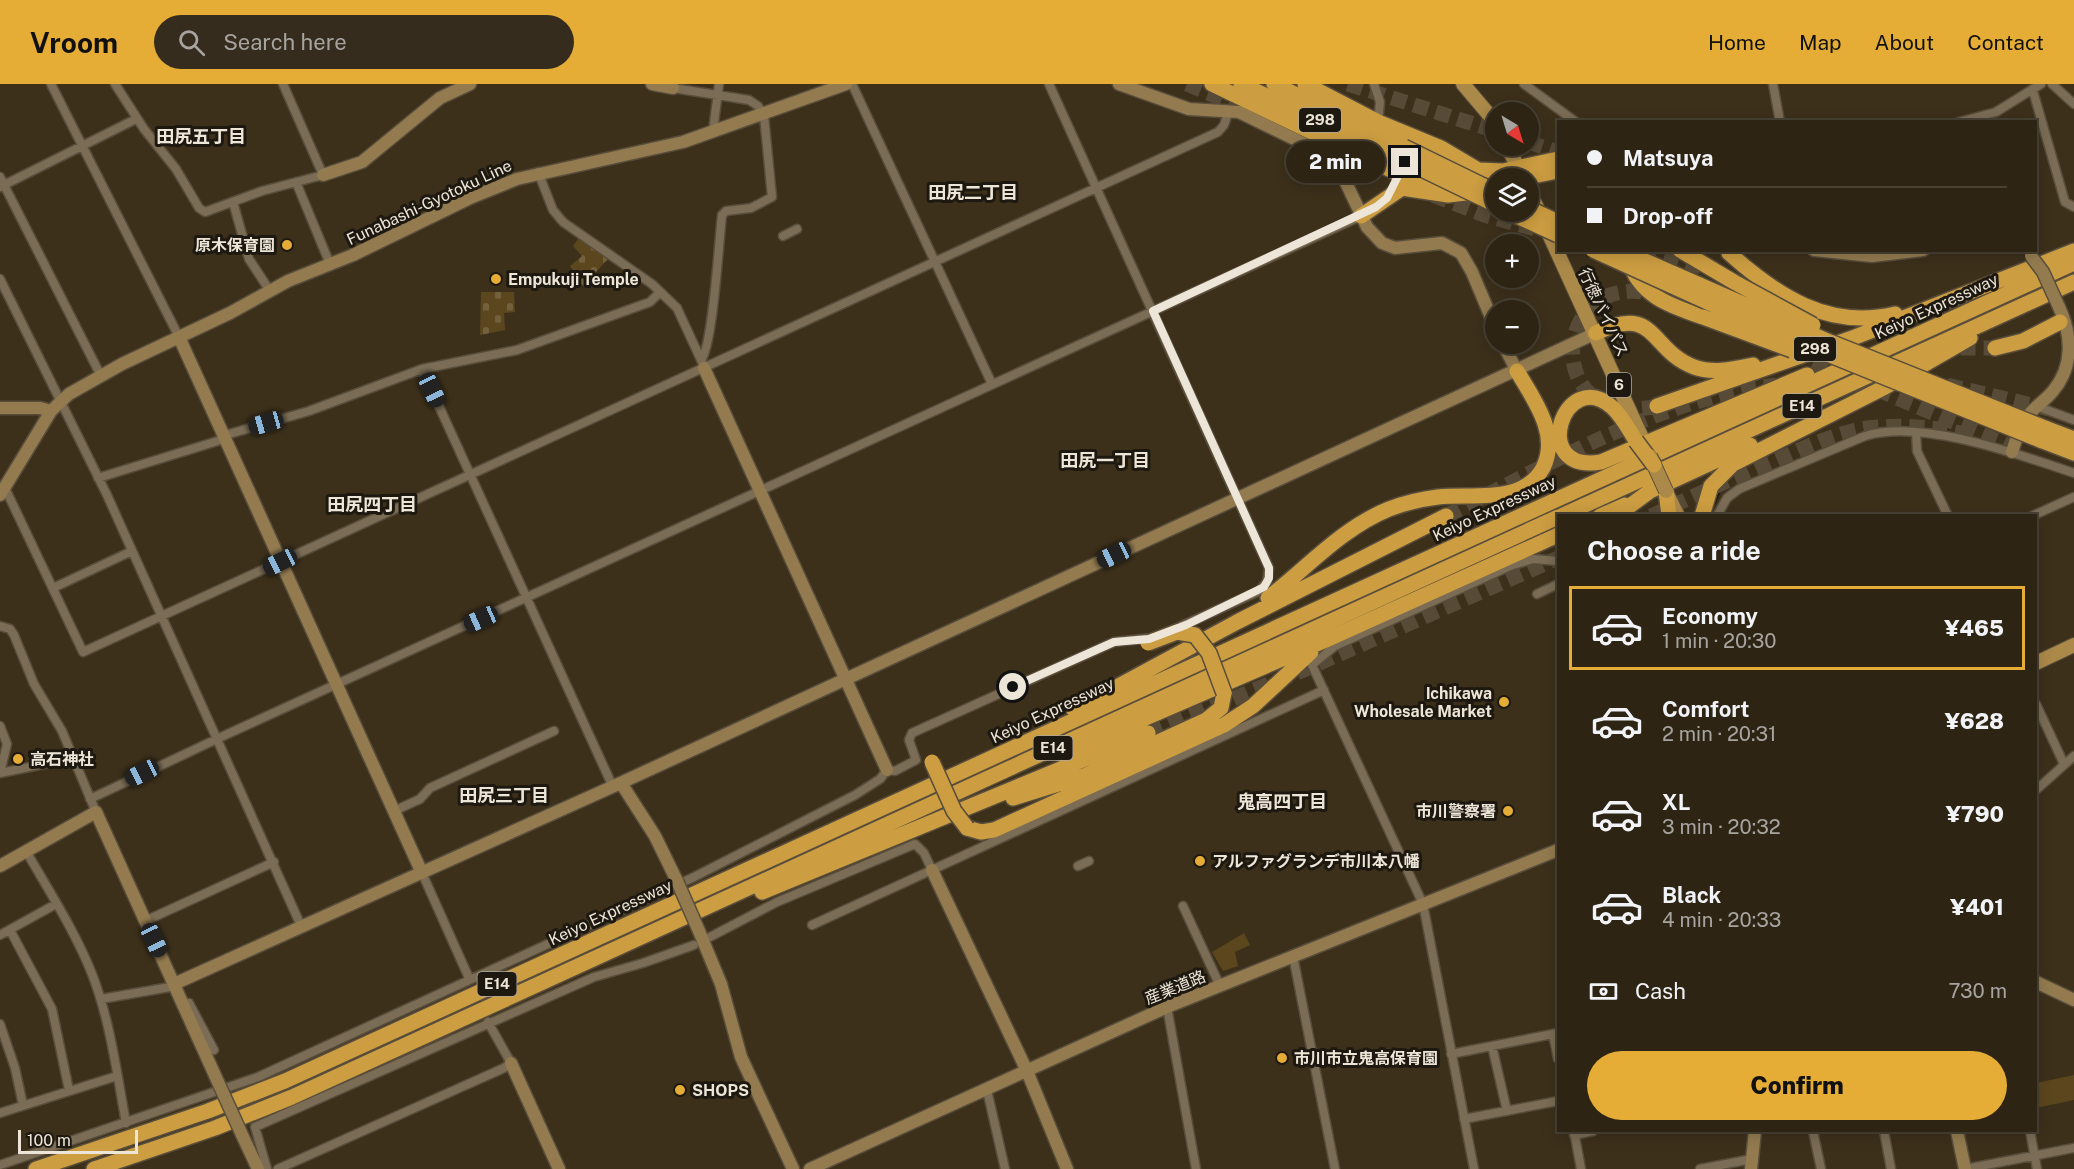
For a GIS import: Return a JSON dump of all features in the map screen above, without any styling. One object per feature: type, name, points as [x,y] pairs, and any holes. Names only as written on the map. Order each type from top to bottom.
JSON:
[{"type":"highway","name":"298","points":[[1212,84],[1441,194],[1465,194],[1485,189]]},
{"type":"highway","name":"298","points":[[1241,84],[1485,187]]},
{"type":"highway","name":"298","points":[[1274,84],[1485,199]]},
{"type":"highway","name":"298","points":[[1305,84],[1378,122],[1430,143],[1478,170],[1485,171]]},
{"type":"highway","points":[[1384,201],[1414,146],[1430,143]]},
{"type":"highway","name":"298","points":[[1534,168],[1542,162],[1557,157]]},
{"type":"highway","points":[[1367,159],[1386,179],[1384,201]]},
{"type":"highway","name":"298","points":[[1539,174],[1557,171]]},
{"type":"highway","points":[[1361,216],[1407,188],[1441,194]]},
{"type":"highway","points":[[1539,213],[1557,222]]},
{"type":"highway","points":[[1530,222],[1557,235]]},
{"type":"highway","points":[[1657,406],[1795,358],[2074,251]]},
{"type":"highway","name":"298","points":[[1597,252],[1771,331],[1942,402]]},
{"type":"highway","name":"298","points":[[1625,252],[1830,342],[2005,414]]},
{"type":"highway","name":"298","points":[[1628,252],[1633,272],[1648,293],[1703,317],[1870,380],[2043,434],[2074,440]]},
{"type":"highway","name":"298","points":[[1683,252],[1734,282],[1849,343],[1946,384],[2043,434],[2074,453]]},
{"type":"highway","points":[[1729,253],[1783,297],[1834,316],[1861,319],[1882,317],[1962,294]]},
{"type":"highway","name":"Keiyo Expressway","points":[[36,1169],[208,1111],[285,1081],[2074,263]]},
{"type":"highway","name":"Keiyo Expressway","points":[[1567,514],[2074,282]]},
{"type":"highway","points":[[1702,514],[1706,495],[1723,472],[1885,387],[2043,296]]},
{"type":"highway","points":[[1995,348],[2023,341],[2066,315]]},
{"type":"highway","points":[[1596,333],[1617,323],[1633,323],[1652,333],[1682,361],[1707,370],[1736,368],[1795,358]]},
{"type":"highway","points":[[1654,465],[1639,439],[1613,408],[1595,399],[1582,400],[1571,405],[1563,413],[1559,424],[1560,442],[1569,455],[1584,462],[1601,462],[1799,378],[1917,335]]},
{"type":"highway","points":[[1236,622],[1346,534],[1378,513],[1430,498],[1507,493],[1523,488],[1536,478],[1547,458],[1548,434],[1542,417],[1517,371]]},
{"type":"highway","points":[[1618,514],[1650,491],[1722,457],[1820,420]]},
{"type":"highway","points":[[1666,491],[1670,514]]},
{"type":"highway","points":[[1605,514],[1633,502]]},
{"type":"highway","points":[[950,776],[1236,622],[1446,516]]},
{"type":"highway","name":"Keiyo Expressway","points":[[94,1169],[215,1128],[292,1097],[1557,518]]},
{"type":"highway","points":[[927,805],[1087,744],[1557,535]]},
{"type":"highway","points":[[1505,558],[1557,545]]},
{"type":"highway","points":[[930,825],[1084,776],[1210,718],[1221,708],[1224,693],[1209,653],[1197,637],[1177,632],[1148,643]]},
{"type":"highway","points":[[932,762],[954,811],[967,828],[981,832],[994,830],[1224,725],[1253,706],[1292,667],[1328,639]]},
{"type":"highway","points":[[633,941],[930,825],[1148,733]]},
{"type":"main road","points":[[1463,84],[1485,110]]},
{"type":"main road","name":"行徳バイパス","points":[[1539,211],[1557,250]]},
{"type":"main road","name":"行徳バイパス","points":[[1558,252],[1596,333],[1639,439]]},
{"type":"main road","points":[[1654,465],[1677,514]]},
{"type":"main road","points":[[2037,663],[2074,645]]},
{"type":"street","points":[[51,84],[179,337],[470,978]]},
{"type":"street","points":[[115,84],[136,119],[176,170],[202,211],[362,162],[440,98],[470,84]]},
{"type":"street","points":[[283,84],[323,175]]},
{"type":"street","points":[[652,84],[718,97],[749,100],[762,112],[772,197],[751,208],[726,211],[722,215],[703,364]]},
{"type":"street","points":[[713,131],[719,84]]},
{"type":"street","name":"Funabashi-Gyotoku Line","points":[[2,492],[51,411],[61,401],[101,376],[270,291],[491,188],[538,172],[669,146],[846,84]]},
{"type":"street","points":[[852,84],[932,261],[992,384]]},
{"type":"street","points":[[887,770],[895,771],[916,760],[909,740],[912,733],[1114,642],[1149,639],[1226,608],[1264,587],[1269,578],[1269,568],[1049,84]]},
{"type":"street","points":[[1119,84],[1189,109],[1228,110],[1251,117],[1323,153],[1340,170],[1361,216],[1375,237],[1395,249],[1442,243],[1461,253],[1485,303]]},
{"type":"street","points":[[1374,84],[1380,102],[1378,122]]},
{"type":"street","points":[[1524,84],[1573,120]]},
{"type":"street","points":[[1773,84],[1780,120]]},
{"type":"street","points":[[1969,120],[1988,116],[2033,91],[2041,84]]},
{"type":"street","points":[[2052,84],[2074,104]]},
{"type":"street","points":[[2033,91],[2066,202],[2074,207]]},
{"type":"street","points":[[2,492],[83,652],[703,364],[1218,132],[1224,125],[1228,110]]},
{"type":"street","points":[[101,376],[1,183],[136,119]]},
{"type":"street","points":[[538,172],[558,218],[652,284],[677,308],[887,770]]},
{"type":"street","points":[[296,182],[330,264]]},
{"type":"street","points":[[233,202],[249,259],[270,291]]},
{"type":"street","points":[[90,799],[1361,216]]},
{"type":"street","points":[[783,236],[797,229]]},
{"type":"street","points":[[1837,252],[1893,255],[1911,252]]},
{"type":"street","points":[[2012,452],[2022,424],[2036,406],[2053,392],[2067,366],[2070,347],[2066,315],[2043,272],[2027,253]]},
{"type":"street","points":[[0,279],[132,551],[302,928]]},
{"type":"street","points":[[98,478],[309,411],[423,369],[517,350],[650,302],[659,293]]},
{"type":"street","points":[[101,999],[174,984],[302,928],[1596,333]]},
{"type":"street","points":[[1508,354],[1517,371]]},
{"type":"street","points":[[423,369],[470,474],[617,784],[655,836],[705,934],[741,1057],[792,1169]]},
{"type":"street","points":[[2036,406],[2074,420]]},
{"type":"street","points":[[0,408],[40,408],[51,411]]},
{"type":"street","points":[[1916,432],[1917,451],[1947,514]]},
{"type":"street","points":[[1718,514],[1727,498],[1739,489],[1872,434],[1916,432],[2012,452],[2074,473]]},
{"type":"street","points":[[2036,514],[2074,497]]},
{"type":"street","points":[[52,588],[132,551]]},
{"type":"street","points":[[1474,1169],[1423,903],[1312,665],[1335,646],[1518,563],[1541,559],[1557,561]]},
{"type":"street","points":[[1537,594],[1557,584]]},
{"type":"street","points":[[0,626],[10,629],[14,635],[31,679],[62,731],[90,799],[258,1169]]},
{"type":"street","points":[[812,925],[1324,690]]},
{"type":"street","points":[[2037,706],[2064,764]]},
{"type":"street","points":[[0,726],[7,744],[0,773],[74,758]]},
{"type":"street","points":[[394,811],[420,800],[430,788],[554,731]]},
{"type":"street","points":[[2037,789],[2074,756]]},
{"type":"street","points":[[0,1165],[258,1077],[694,877],[855,795],[880,778],[887,770]]},
{"type":"street","points":[[0,866],[96,812]]},
{"type":"street","points":[[705,934],[915,844],[924,853],[1027,1071],[1067,1169]]},
{"type":"street","name":"産業道路","points":[[810,1169],[1167,1007],[1557,850]]},
{"type":"street","points":[[26,851],[79,945],[101,999],[126,1123]]},
{"type":"street","points":[[1078,866],[1089,861]]},
{"type":"street","points":[[145,921],[274,862]]},
{"type":"street","points":[[0,935],[56,904]]},
{"type":"street","points":[[1183,906],[1220,986]]},
{"type":"street","points":[[10,930],[52,1009],[69,1089]]},
{"type":"street","points":[[267,1169],[255,1127],[594,977],[694,945]]},
{"type":"street","points":[[1293,956],[1335,1169]]},
{"type":"street","points":[[2037,982],[2074,1000]]},
{"type":"street","points":[[174,984],[182,989],[214,1050]]},
{"type":"street","points":[[1167,1007],[1196,1169]]},
{"type":"street","points":[[488,1022],[511,1063],[559,1169]]},
{"type":"street","points":[[0,1024],[15,1068],[23,1105]]},
{"type":"street","points":[[1451,1054],[1556,1034]]},
{"type":"street","points":[[1492,1046],[1507,1110]]},
{"type":"street","points":[[278,1169],[511,1063]]},
{"type":"street","points":[[0,1113],[69,1089],[117,1076]]},
{"type":"street","points":[[987,1089],[1005,1169]]},
{"type":"street","points":[[1464,1119],[1557,1101]]},
{"type":"street","points":[[1700,1169],[1752,1164],[1755,1132]]},
{"type":"street","points":[[1813,1132],[1821,1169]]},
{"type":"street","points":[[1884,1132],[1891,1169]]},
{"type":"street","points":[[1957,1132],[1965,1169],[2074,1148]]},
{"type":"street","points":[[2030,1132],[2037,1169]]},
{"type":"street","points":[[1574,1133],[1581,1169]]},
{"type":"green space","points":[[579,238],[608,259],[583,286],[578,280],[565,287],[563,283],[576,273],[570,266],[582,256],[573,246]]},
{"type":"green space","points":[[481,292],[514,292],[515,312],[504,313],[505,330],[480,335]]},
{"type":"green space","points":[[1244,933],[1250,945],[1235,952],[1238,966],[1223,971],[1212,952]]},
{"type":"green space","points":[[2074,1075],[2074,1100],[2037,1108],[2037,1083]]},
{"type":"waterway","points":[[1713,507],[1722,486]]},
{"type":"tunnel","points":[[1187,84],[1267,118]]},
{"type":"tunnel","points":[[1348,84],[1485,128]]},
{"type":"tunnel","points":[[1539,146],[1557,152]]},
{"type":"tunnel","points":[[1433,195],[1484,215],[1535,229]]},
{"type":"tunnel","points":[[1649,252],[1705,268]]},
{"type":"tunnel","points":[[1657,406],[1618,408],[1592,396],[1577,374],[1573,348],[1579,323],[1596,302],[1623,292],[1660,296]]},
{"type":"tunnel","points":[[1872,325],[1948,348],[1995,348]]},
{"type":"tunnel","points":[[1792,353],[2021,451]]},
{"type":"tunnel","points":[[1446,516],[1565,455],[1647,419],[1689,404],[1776,385]]},
{"type":"tunnel","points":[[1947,385],[2049,409]]},
{"type":"tunnel","points":[[1655,514],[1813,444],[1846,433],[1868,428],[1906,426],[1969,435]]},
{"type":"tunnel","points":[[1148,733],[1306,669],[1557,558]]},
{"type":"place","name":"原木保育園","points":[[287,245]]},
{"type":"place","name":"Empukuji Temple","points":[[496,279]]},
{"type":"place","name":"Ichikawa Wholesale Market","points":[[1504,702]]},
{"type":"place","name":"高石神社","points":[[18,759]]},
{"type":"place","name":"市川警察署","points":[[1508,811]]},
{"type":"place","name":"アルファグランデ市川本八幡","points":[[1200,861]]},
{"type":"place","name":"市川市立鬼高保育園","points":[[1282,1058]]},
{"type":"place","name":"SHOPS","points":[[680,1090]]},
{"type":"district","name":"田尻五丁目","points":[[201,137]]},
{"type":"district","name":"田尻二丁目","points":[[973,193]]},
{"type":"district","name":"田尻一丁目","points":[[1105,461]]},
{"type":"district","name":"田尻四丁目","points":[[372,505]]},
{"type":"district","name":"田尻三丁目","points":[[504,796]]},
{"type":"district","name":"鬼高四丁目","points":[[1282,802]]},
{"type":"route","points":[[1013,687],[1114,642],[1142,641],[1186,625],[1259,591],[1268,582],[1269,568],[1153,311],[1361,216],[1387,198],[1405,162]]}]
